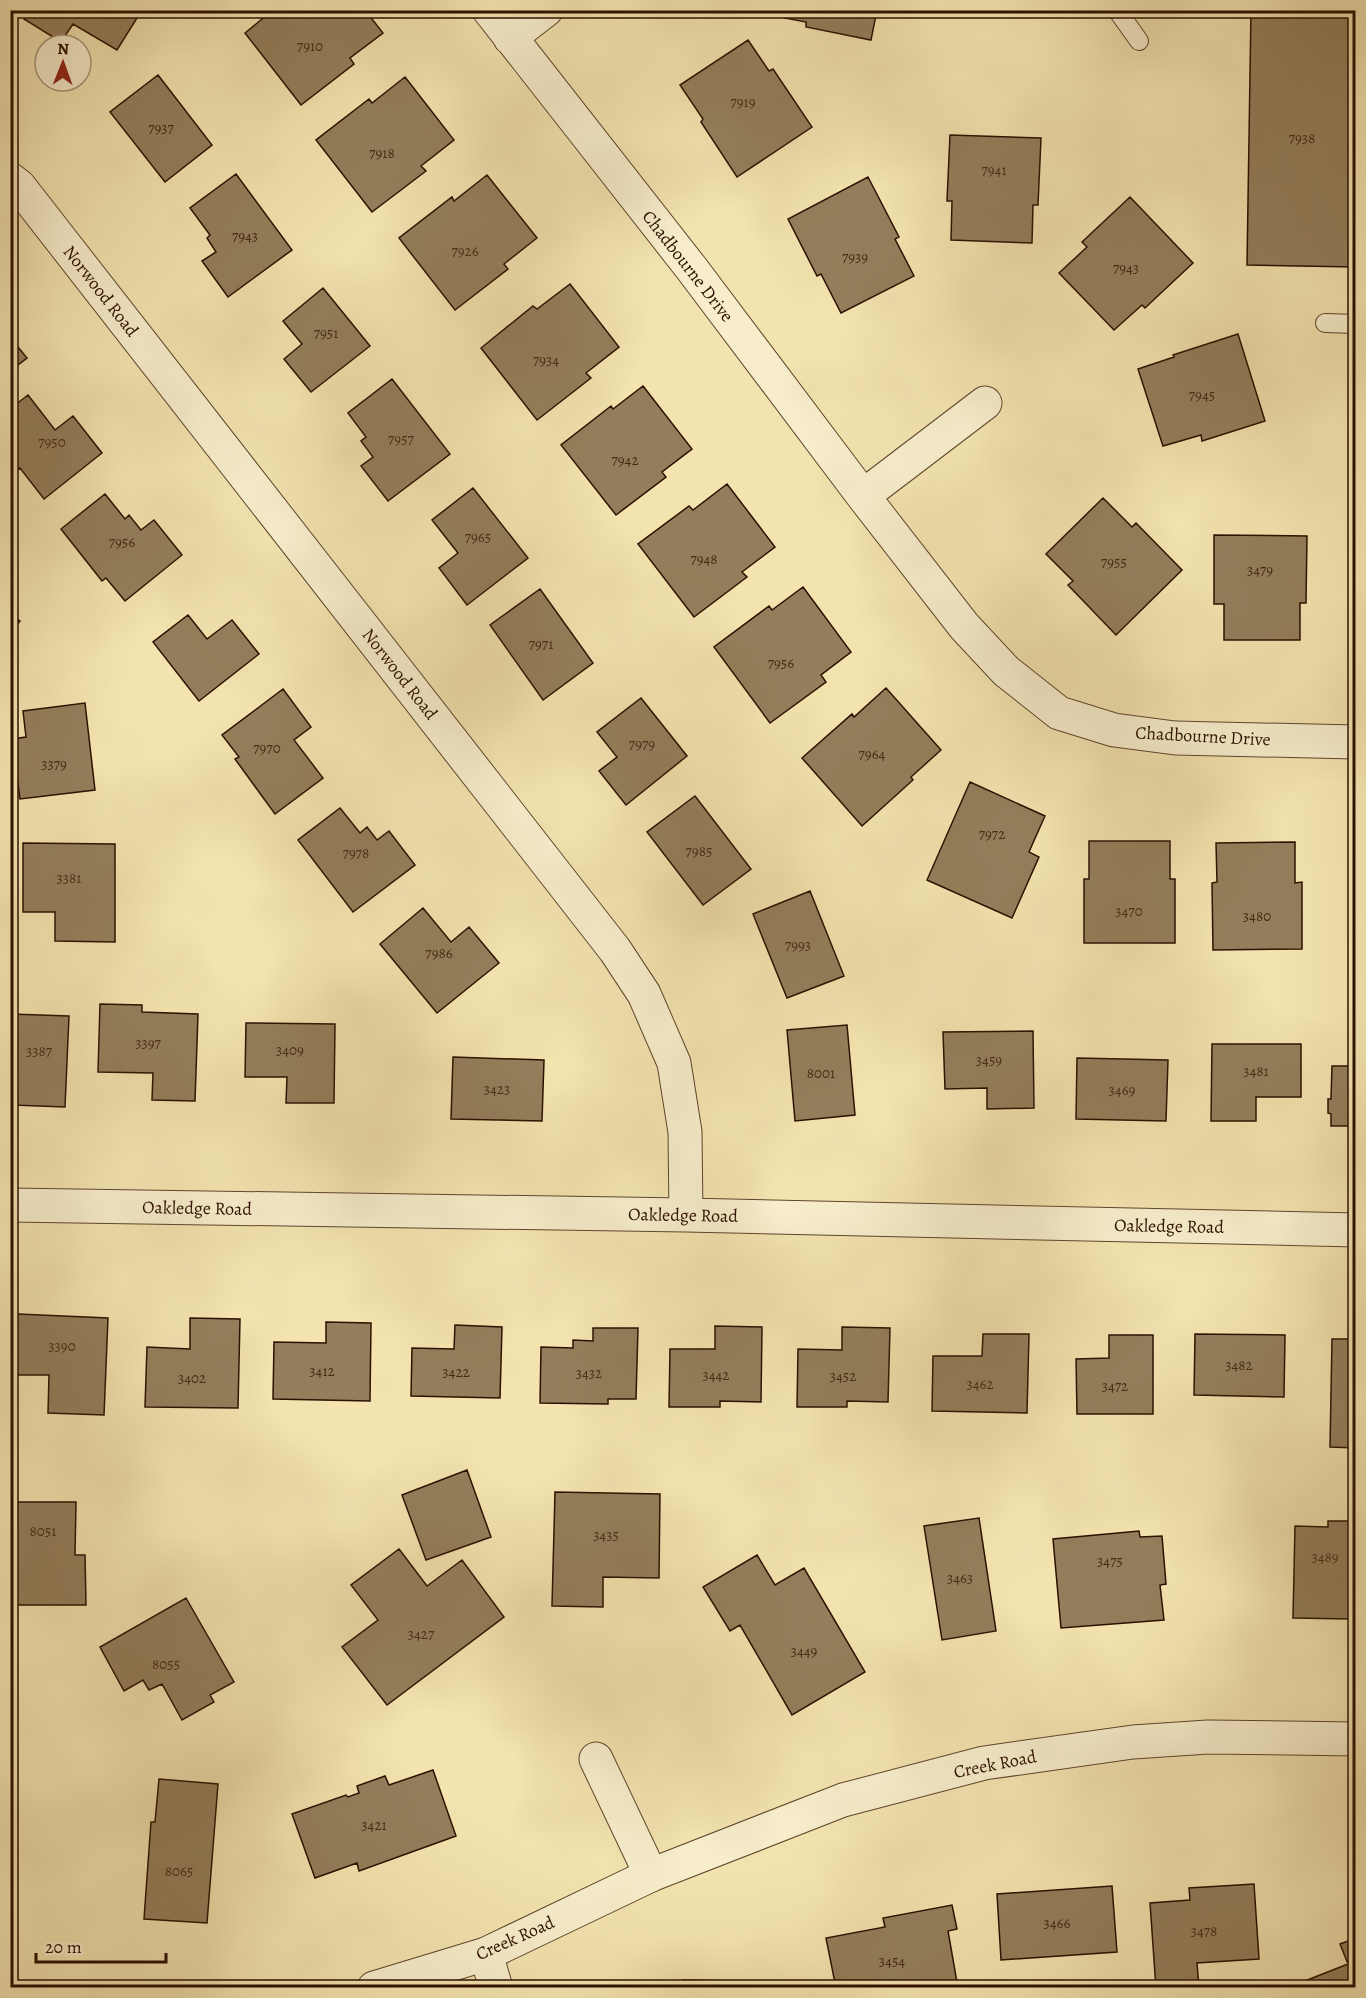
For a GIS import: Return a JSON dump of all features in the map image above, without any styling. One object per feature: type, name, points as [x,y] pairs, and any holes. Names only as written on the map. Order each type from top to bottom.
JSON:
[{"type":"street","name":"Chadbourne Drive","points":[[489,10],[693,269],[863,496],[964,626],[1006,671],[1059,713],[1114,730],[1175,738],[1356,742]]},
{"type":"street","points":[[510,38],[546,10]]},
{"type":"street","name":"Norwood Road","points":[[10,179],[19,186],[615,950],[644,994],[674,1063],[685,1132],[687,1215]]},
{"type":"street","points":[[863,496],[985,404]]},
{"type":"street","name":"Oakledge Road","points":[[10,1205],[687,1215],[1356,1230]]},
{"type":"street","name":"Creek Road","points":[[374,1988],[486,1954],[651,1875],[843,1800],[984,1763],[1133,1742],[1208,1737],[1356,1739]]},
{"type":"street","points":[[596,1759],[651,1875]]},
{"type":"street","points":[[486,1954],[496,1988]]},
{"type":"lane","points":[[1117,10],[1139,41]]},
{"type":"lane","points":[[1325,323],[1356,324]]},
{"type":"building","points":[[30,10],[142,10],[117,50],[93,36],[93,33],[88,33],[73,24],[67,33],[47,33],[24,19]]},
{"type":"building","points":[[273,10],[365,10],[383,33],[350,58],[354,64],[301,105],[245,33]]},
{"type":"building","points":[[765,10],[877,10],[871,40],[806,27],[806,22],[764,14]]},
{"type":"building","points":[[1251,10],[1356,10],[1356,267],[1247,265]]},
{"type":"building","points":[[748,40],[769,71],[773,69],[812,127],[737,177],[680,85]]},
{"type":"building","points":[[158,75],[212,145],[165,182],[110,112]]},
{"type":"building","points":[[405,77],[454,140],[421,166],[426,171],[372,212],[316,140],[369,99],[372,103]]},
{"type":"building","points":[[950,135],[1041,138],[1038,205],[1033,205],[1032,243],[951,240],[952,201],[947,201]]},
{"type":"building","points":[[236,174],[292,250],[228,297],[202,261],[216,252],[207,238],[210,235],[190,208]]},
{"type":"building","points":[[487,175],[537,238],[504,264],[508,269],[455,310],[399,238],[452,197],[454,201]]},
{"type":"building","points":[[868,177],[899,237],[895,239],[914,276],[841,313],[821,274],[817,276],[788,219]]},
{"type":"building","points":[[1130,197],[1193,263],[1145,308],[1142,305],[1114,330],[1059,273],[1087,247],[1082,242]]},
{"type":"building","points":[[570,284],[619,347],[586,373],[591,378],[537,420],[481,348],[533,306],[537,309]]},
{"type":"building","points":[[323,288],[370,346],[311,392],[284,359],[302,344],[283,321]]},
{"type":"building","points":[[1238,334],[1265,421],[1202,441],[1201,435],[1163,446],[1138,369]]},
{"type":"building","points":[[10,337],[27,358],[10,371]]},
{"type":"building","points":[[392,379],[450,454],[388,501],[361,466],[373,457],[361,441],[366,437],[348,413]]},
{"type":"building","points":[[643,386],[692,449],[662,472],[666,477],[616,515],[561,445],[611,406],[613,409]]},
{"type":"building","points":[[28,395],[55,430],[73,416],[102,453],[44,499],[20,468],[16,471],[10,464],[10,409]]},
{"type":"building","points":[[727,484],[775,547],[742,572],[747,577],[694,617],[638,544],[689,506],[693,510]]},
{"type":"building","points":[[473,488],[528,558],[467,605],[439,568],[458,553],[432,520]]},
{"type":"building","points":[[105,494],[125,519],[129,515],[141,530],[154,520],[182,555],[125,601],[106,578],[102,581],[61,529]]},
{"type":"building","points":[[1103,498],[1132,527],[1136,523],[1182,570],[1116,635],[1068,585],[1073,581],[1046,554]]},
{"type":"building","points":[[1214,535],[1307,536],[1306,603],[1300,603],[1300,640],[1224,640],[1224,604],[1214,604]]},
{"type":"building","points":[[803,587],[851,652],[821,675],[826,682],[770,723],[714,647],[769,606],[772,610]]},
{"type":"building","points":[[540,589],[593,663],[543,700],[490,625]]},
{"type":"building","points":[[10,613],[20,621],[10,633]]},
{"type":"building","points":[[188,615],[207,639],[232,620],[259,654],[199,701],[153,642]]},
{"type":"building","points":[[886,688],[941,750],[911,777],[913,780],[862,826],[802,758]]},
{"type":"building","points":[[283,689],[311,727],[294,740],[323,778],[275,814],[235,759],[239,757],[222,735]]},
{"type":"building","points":[[641,698],[687,756],[626,805],[599,771],[617,757],[597,732]]},
{"type":"building","points":[[85,703],[95,790],[20,799],[12,739],[26,737],[23,711]]},
{"type":"building","points":[[970,782],[1045,816],[1029,852],[1039,857],[1012,918],[927,880]]},
{"type":"building","points":[[695,796],[751,869],[703,905],[647,832]]},
{"type":"building","points":[[340,808],[360,833],[367,827],[377,840],[389,831],[415,865],[353,912],[298,840]]},
{"type":"building","points":[[1089,841],[1170,841],[1170,879],[1175,879],[1175,943],[1084,943],[1084,879],[1089,879]]},
{"type":"building","points":[[1295,842],[1295,883],[1302,882],[1302,949],[1213,950],[1212,883],[1217,882],[1216,843]]},
{"type":"building","points":[[23,843],[115,844],[115,942],[55,941],[55,912],[23,912]]},
{"type":"building","points":[[1353,883],[1356,883],[1356,950],[1350,950]]},
{"type":"building","points":[[810,891],[844,976],[787,998],[753,914]]},
{"type":"building","points":[[423,908],[451,942],[469,927],[499,963],[437,1013],[380,944]]},
{"type":"building","points":[[100,1004],[142,1005],[142,1012],[198,1014],[195,1101],[152,1100],[153,1073],[98,1072]]},
{"type":"building","points":[[10,1014],[69,1016],[65,1107],[13,1105],[13,1085],[10,1085]]},
{"type":"building","points":[[246,1023],[335,1024],[334,1103],[286,1103],[287,1077],[245,1077]]},
{"type":"building","points":[[847,1025],[855,1115],[795,1121],[787,1030]]},
{"type":"building","points":[[1033,1031],[1034,1108],[987,1109],[987,1088],[945,1089],[943,1032]]},
{"type":"building","points":[[1212,1044],[1301,1044],[1301,1097],[1256,1097],[1256,1121],[1211,1121]]},
{"type":"building","points":[[453,1057],[544,1060],[542,1121],[451,1119]]},
{"type":"building","points":[[1077,1058],[1168,1060],[1166,1121],[1076,1119]]},
{"type":"building","points":[[1332,1066],[1356,1066],[1356,1126],[1331,1126],[1328,1099],[1331,1099]]},
{"type":"building","points":[[18,1314],[108,1318],[104,1415],[48,1413],[49,1375],[16,1375]]},
{"type":"building","points":[[190,1318],[240,1319],[238,1408],[145,1407],[147,1347],[190,1349]]},
{"type":"building","points":[[326,1322],[371,1323],[370,1401],[273,1399],[274,1342],[326,1343]]},
{"type":"building","points":[[455,1325],[502,1327],[500,1398],[411,1396],[412,1348],[454,1349]]},
{"type":"building","points":[[715,1326],[762,1327],[761,1402],[720,1401],[720,1407],[669,1407],[670,1349],[715,1349]]},
{"type":"building","points":[[842,1327],[890,1328],[888,1402],[847,1401],[847,1407],[797,1407],[798,1349],[842,1350]]},
{"type":"building","points":[[593,1328],[638,1328],[636,1399],[608,1399],[608,1404],[540,1403],[541,1347],[573,1348],[573,1340],[593,1341]]},
{"type":"building","points":[[983,1334],[1029,1334],[1027,1413],[932,1411],[933,1356],[982,1356]]},
{"type":"building","points":[[1195,1334],[1285,1335],[1284,1397],[1194,1395]]},
{"type":"building","points":[[1109,1335],[1153,1335],[1153,1414],[1077,1414],[1076,1359],[1109,1358]]},
{"type":"building","points":[[1332,1339],[1356,1339],[1356,1448],[1330,1447]]},
{"type":"building","points":[[467,1470],[491,1537],[426,1560],[402,1495]]},
{"type":"building","points":[[555,1492],[660,1494],[659,1578],[603,1577],[603,1607],[552,1606]]},
{"type":"building","points":[[14,1502],[76,1502],[75,1555],[85,1555],[86,1605],[14,1605],[14,1578],[10,1578],[10,1506],[14,1506]]},
{"type":"building","points":[[979,1518],[996,1631],[942,1640],[924,1526]]},
{"type":"building","points":[[1328,1521],[1356,1521],[1356,1587],[1352,1587],[1351,1619],[1293,1618],[1295,1526],[1328,1527]]},
{"type":"building","points":[[1139,1531],[1140,1537],[1162,1536],[1166,1584],[1160,1585],[1164,1620],[1061,1628],[1053,1539]]},
{"type":"building","points":[[399,1549],[427,1586],[462,1560],[504,1617],[387,1705],[342,1647],[378,1620],[351,1585]]},
{"type":"building","points":[[757,1555],[775,1585],[804,1568],[865,1672],[792,1715],[740,1625],[730,1631],[703,1587]]},
{"type":"building","points":[[186,1598],[234,1682],[210,1695],[214,1702],[182,1720],[162,1684],[149,1690],[143,1680],[124,1691],[100,1647]]},
{"type":"building","points":[[433,1770],[456,1836],[359,1871],[357,1863],[315,1878],[292,1814],[346,1795],[348,1797],[359,1793],[357,1786],[385,1776],[389,1785]]},
{"type":"building","points":[[159,1779],[218,1784],[207,1923],[144,1919],[151,1822],[155,1822]]},
{"type":"building","points":[[1254,1884],[1259,1959],[1197,1963],[1199,1988],[1156,1988],[1150,1903],[1190,1900],[1189,1888]]},
{"type":"building","points":[[1112,1886],[1117,1952],[1001,1960],[997,1894]]},
{"type":"building","points":[[952,1905],[957,1929],[948,1931],[958,1988],[897,1988],[896,1985],[882,1988],[836,1988],[826,1938],[885,1927],[883,1918]]},
{"type":"building","points":[[1356,1938],[1356,1988],[1287,1988],[1348,1964],[1340,1944]]},
{"type":"building","points":[[683,1980],[744,1981],[744,1988],[683,1988]]}]
